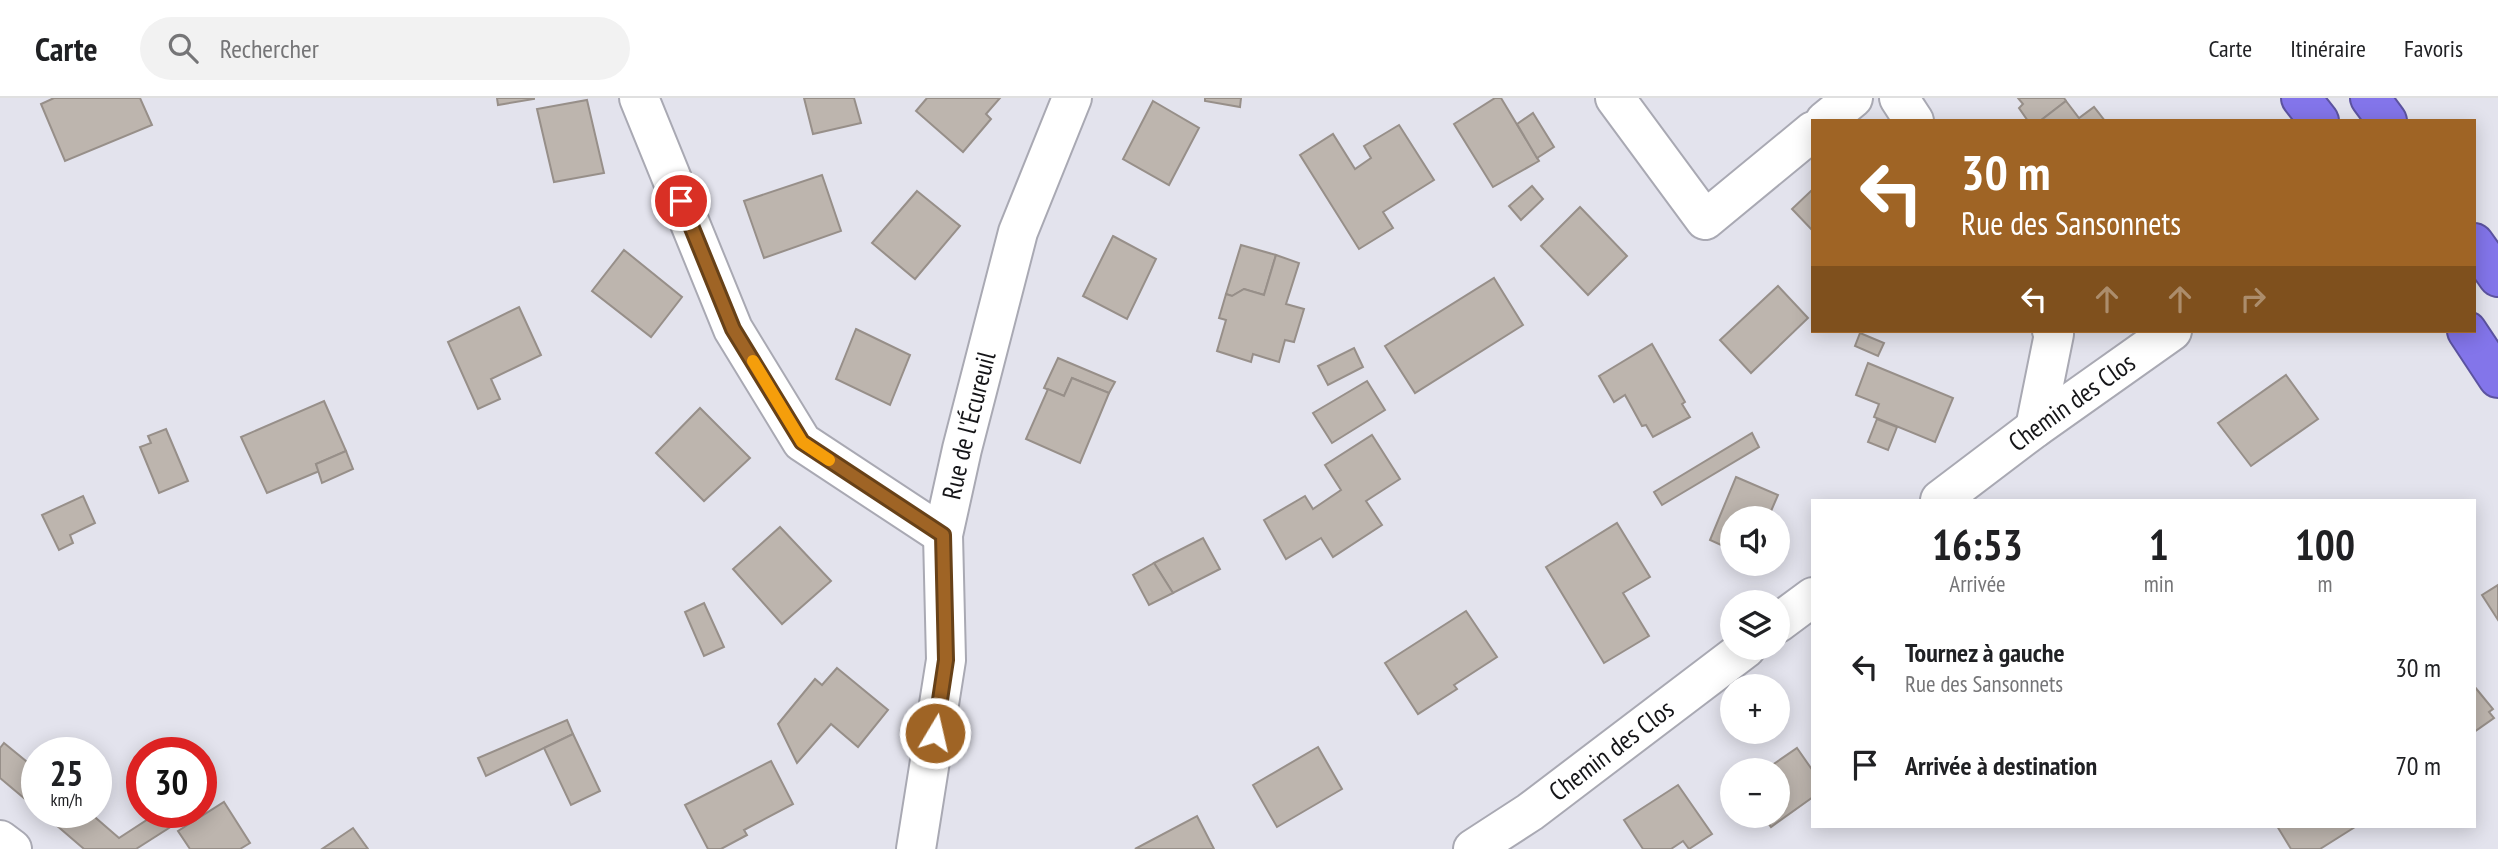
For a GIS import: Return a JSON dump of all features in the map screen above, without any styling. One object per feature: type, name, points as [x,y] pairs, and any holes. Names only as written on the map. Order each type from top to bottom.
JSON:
[{"type":"highway","points":[[2301,98],[2317,119]]},
{"type":"highway","points":[[2370,98],[2386,119]]},
{"type":"highway","points":[[2476,246],[2498,277]]},
{"type":"highway","points":[[2468,333],[2498,378]]},
{"type":"street","points":[[639,98],[733,329],[802,442],[943,535]]},
{"type":"street","name":"Rue de l'Écureuil","points":[[916,849],[946,660],[943,535],[962,449],[1018,232],[1072,98]]},
{"type":"street","points":[[1615,98],[1705,220],[1811,133]]},
{"type":"street","points":[[1827,119],[1853,98]]},
{"type":"street","points":[[1899,98],[1913,119]]},
{"type":"street","points":[[2035,428],[2053,333]]},
{"type":"street","name":"Chemin des Clos","points":[[1941,499],[2035,428],[2169,333]]},
{"type":"street","points":[[1790,614],[1811,598]]},
{"type":"street","name":"Chemin des Clos","points":[[1473,849],[1530,812],[1730,660]]},
{"type":"street","points":[[0,840],[12,849]]},
{"type":"building","points":[[54,98],[140,98],[152,125],[65,161],[41,104]]},
{"type":"building","points":[[497,98],[534,98],[534,99],[498,105]]},
{"type":"building","points":[[804,98],[854,98],[861,123],[813,134]]},
{"type":"building","points":[[927,98],[1000,98],[986,114],[991,119],[963,152],[916,111]]},
{"type":"building","points":[[1205,98],[1241,98],[1240,107],[1205,101]]},
{"type":"building","points":[[1495,98],[1501,98],[1539,161],[1493,187],[1454,124]]},
{"type":"building","points":[[2018,98],[2064,98],[2066,101],[2043,119],[2027,119],[2019,108],[2023,104]]},
{"type":"building","points":[[587,100],[604,173],[554,182],[537,109]]},
{"type":"building","points":[[1153,101],[1199,128],[1169,185],[1123,159]]},
{"type":"building","points":[[2066,101],[2079,118],[2094,107],[2103,119],[2043,119]]},
{"type":"building","points":[[1533,113],[1554,147],[1537,158],[1517,124]]},
{"type":"building","points":[[1399,125],[1434,180],[1383,212],[1393,228],[1359,249],[1300,155],[1333,134],[1355,169],[1371,158],[1364,146]]},
{"type":"building","points":[[822,175],[841,231],[764,258],[744,201]]},
{"type":"building","points":[[1532,186],[1543,199],[1521,220],[1509,206]]},
{"type":"building","points":[[917,191],[960,226],[915,279],[872,243]]},
{"type":"building","points":[[1811,191],[1811,229],[1792,209]]},
{"type":"building","points":[[1580,207],[1627,256],[1588,295],[1541,246]]},
{"type":"building","points":[[1113,236],[1156,259],[1127,319],[1083,296]]},
{"type":"building","points":[[1241,245],[1276,255],[1264,295],[1244,289],[1232,296],[1226,294]]},
{"type":"building","points":[[624,250],[682,297],[651,337],[592,291]]},
{"type":"building","points":[[1276,255],[1299,263],[1286,304],[1304,309],[1294,342],[1285,340],[1279,362],[1253,354],[1251,362],[1217,351],[1226,320],[1219,318],[1226,294],[1232,296],[1244,289],[1264,295]]},
{"type":"building","points":[[1494,278],[1523,325],[1415,393],[1385,346]]},
{"type":"building","points":[[1778,286],[1808,318],[1751,373],[1720,340]]},
{"type":"building","points":[[519,307],[541,355],[491,379],[500,399],[478,409],[448,342]]},
{"type":"building","points":[[856,329],[910,355],[890,405],[836,379]]},
{"type":"building","points":[[1860,333],[1884,343],[1878,356],[1855,346]]},
{"type":"building","points":[[1652,344],[1685,402],[1682,404],[1690,417],[1653,437],[1646,425],[1642,426],[1625,395],[1614,402],[1599,376]]},
{"type":"building","points":[[1354,348],[1363,367],[1328,385],[1318,366]]},
{"type":"building","points":[[1058,358],[1115,382],[1109,393],[1072,378],[1064,396],[1044,388]]},
{"type":"building","points":[[1868,363],[1953,398],[1935,442],[1874,417],[1879,404],[1856,395]]},
{"type":"building","points":[[2286,375],[2318,419],[2251,466],[2218,423]]},
{"type":"building","points":[[1072,378],[1109,393],[1080,463],[1026,439],[1048,389],[1064,396]]},
{"type":"building","points":[[1367,381],[1385,410],[1332,443],[1313,413]]},
{"type":"building","points":[[324,401],[346,451],[316,464],[319,471],[267,493],[241,437]]},
{"type":"building","points":[[700,408],[750,458],[704,501],[656,453]]},
{"type":"building","points":[[1877,419],[1897,427],[1888,450],[1868,442]]},
{"type":"building","points":[[166,429],[188,481],[159,493],[140,447],[151,443],[148,436]]},
{"type":"building","points":[[1752,433],[1759,447],[1662,505],[1654,492]]},
{"type":"building","points":[[1372,435],[1400,479],[1366,501],[1382,525],[1333,557],[1321,538],[1286,559],[1264,520],[1305,496],[1313,509],[1341,490],[1325,465]]},
{"type":"building","points":[[346,451],[353,469],[322,483],[316,464]]},
{"type":"building","points":[[1736,477],[1778,495],[1773,506],[1724,506]]},
{"type":"building","points":[[83,496],[95,523],[70,535],[73,543],[59,550],[42,515]]},
{"type":"building","points":[[1720,516],[1720,545],[1710,540]]},
{"type":"building","points":[[1617,523],[1650,577],[1623,593],[1649,636],[1604,663],[1546,567]]},
{"type":"building","points":[[780,527],[831,581],[782,624],[733,569]]},
{"type":"building","points":[[1203,538],[1220,569],[1173,593],[1154,563]]},
{"type":"building","points":[[1154,563],[1173,593],[1149,605],[1133,575]]},
{"type":"building","points":[[2498,585],[2498,620],[2482,595]]},
{"type":"building","points":[[704,603],[724,647],[704,656],[685,612]]},
{"type":"building","points":[[1466,611],[1497,657],[1454,685],[1457,689],[1418,714],[1385,663]]},
{"type":"building","points":[[837,668],[888,710],[858,747],[831,724],[797,763],[778,724],[815,679],[822,685]]},
{"type":"building","points":[[2476,688],[2493,709],[2489,712],[2494,718],[2476,731]]},
{"type":"building","points":[[567,720],[573,734],[486,776],[478,758]]},
{"type":"building","points":[[573,734],[600,791],[571,805],[544,748]]},
{"type":"building","points":[[4,743],[21,757],[21,796],[0,778],[0,748]]},
{"type":"building","points":[[1318,747],[1342,789],[1277,827],[1253,785]]},
{"type":"building","points":[[1797,748],[1811,768],[1811,798],[1790,813],[1790,758],[1782,758]]},
{"type":"building","points":[[771,761],[793,804],[744,830],[747,835],[721,849],[708,849],[685,805]]},
{"type":"building","points":[[1678,785],[1712,834],[1689,849],[1683,841],[1671,849],[1643,849],[1624,820]]},
{"type":"building","points":[[224,802],[250,843],[240,849],[190,849],[178,831],[183,828],[217,828],[217,806]]},
{"type":"building","points":[[1197,816],[1214,849],[1135,849]]},
{"type":"building","points":[[60,828],[107,828],[119,838],[134,828],[169,828],[136,849],[84,849]]},
{"type":"building","points":[[353,828],[368,849],[322,849]]},
{"type":"building","points":[[2278,828],[2353,828],[2320,849],[2291,849]]},
{"type":"slow traffic","points":[[753,361],[802,442],[829,460]]},
{"type":"route","points":[[681,201],[733,329],[802,442],[943,535],[946,660],[935,733]]}]
